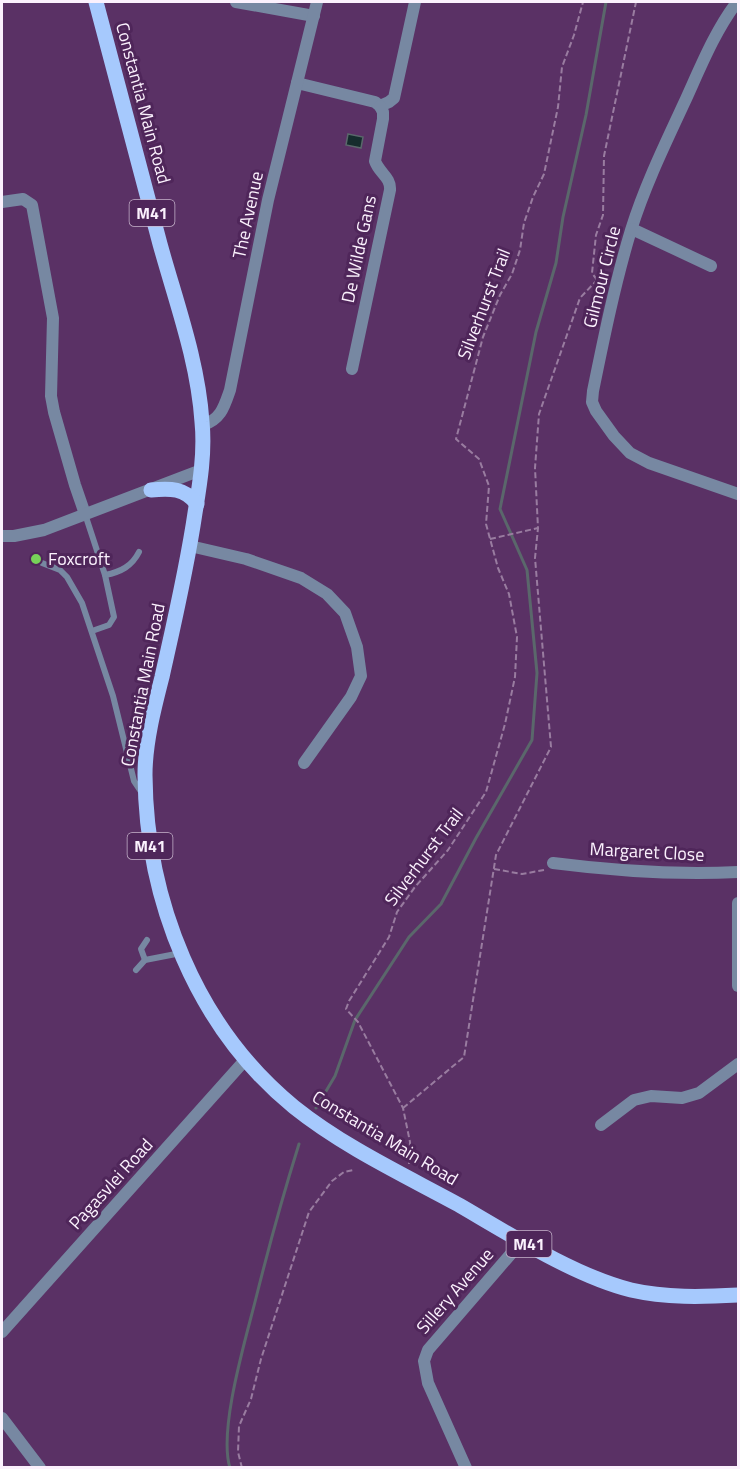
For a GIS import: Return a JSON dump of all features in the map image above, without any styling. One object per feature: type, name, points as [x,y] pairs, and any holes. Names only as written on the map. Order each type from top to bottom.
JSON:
[{"type":"main road","name":"Constantia Main Road","points":[[96,2],[193,360],[203,425],[201,470],[190,546],[153,712],[145,768],[146,822],[154,871],[168,919],[200,993],[221,1027],[274,1089],[315,1122],[406,1176],[522,1241],[612,1284],[632,1290],[678,1297],[738,1296]]},
{"type":"main road","points":[[151,490],[167,488],[179,490],[197,504]]},
{"type":"street","points":[[236,2],[314,16]]},
{"type":"street","name":"The Avenue","points":[[203,425],[217,418],[222,412],[230,390],[268,200],[317,2]]},
{"type":"street","points":[[297,83],[375,102],[380,106],[389,102],[394,98],[415,2]]},
{"type":"street","name":"Gilmour Circle","points":[[737,2],[721,26],[694,81],[651,178],[632,229],[615,289],[592,402],[596,411],[626,450],[637,457],[738,494]]},
{"type":"street","name":"De Wilde Gans","points":[[352,369],[390,190],[390,181],[377,167],[375,161],[383,119],[380,106]]},
{"type":"street","points":[[2,202],[23,199],[32,205],[53,318],[51,387],[54,412],[85,514]]},
{"type":"street","points":[[632,229],[711,266]]},
{"type":"street","points":[[2,536],[44,530],[201,470]]},
{"type":"street","points":[[190,546],[246,559],[301,578],[327,594],[345,613],[357,647],[361,676],[351,697],[304,763]]},
{"type":"street","name":"Margaret Close","points":[[554,863],[631,872],[705,874],[738,872]]},
{"type":"street","points":[[738,903],[738,986]]},
{"type":"street","name":"Pagasvlei Road","points":[[2,1332],[246,1059]]},
{"type":"street","points":[[601,1125],[634,1100],[651,1096],[682,1098],[699,1093],[738,1064]]},
{"type":"street","name":"Sillery Avenue","points":[[466,1467],[428,1383],[424,1361],[428,1350],[522,1241]]},
{"type":"street","points":[[2,1418],[40,1467]]},
{"type":"lane","points":[[85,514],[105,574],[114,617],[109,625],[92,632]]},
{"type":"lane","points":[[105,574],[126,568],[139,552]]},
{"type":"lane","points":[[42,562],[60,570],[71,582],[82,603],[113,696],[134,781],[145,795]]},
{"type":"lane","points":[[145,960],[141,949],[147,940]]},
{"type":"lane","points":[[136,970],[145,960],[181,953]]},
{"type":"path","name":"Silverhurst Trail","points":[[403,1108],[358,1022],[346,1009],[389,937],[397,912],[415,887],[448,850],[486,792],[505,724],[515,677],[517,637],[509,594],[498,568],[486,524],[489,486],[479,459],[456,439],[486,328],[512,274],[520,250],[524,223],[544,174],[558,107],[562,67],[583,2]]},
{"type":"path","points":[[615,289],[597,280],[592,273],[596,235],[603,215],[604,156],[636,2]]},
{"type":"path","points":[[409,1169],[410,1142],[403,1108],[464,1057],[496,855],[551,747],[535,558],[538,528],[535,468],[539,414],[580,298],[597,280]]},
{"type":"path","points":[[490,540],[538,528]]},
{"type":"path","points":[[494,868],[522,874],[547,869],[554,863]]},
{"type":"path","points":[[242,1467],[238,1452],[239,1426],[251,1399],[261,1359],[309,1212],[332,1181],[344,1172],[353,1170]]},
{"type":"shaded area","points":[[348,134],[363,137],[361,148],[346,145]]},
{"type":"waterway","points":[[316,1108],[335,1076],[355,1020],[409,937],[441,904],[532,740],[537,673],[527,570],[500,509],[536,332],[556,263],[606,2]]},
{"type":"waterway","points":[[230,1468],[227,1451],[228,1431],[235,1384],[271,1240],[299,1144]]},
{"type":"place","name":"Foxcroft","points":[[36,559]]}]
